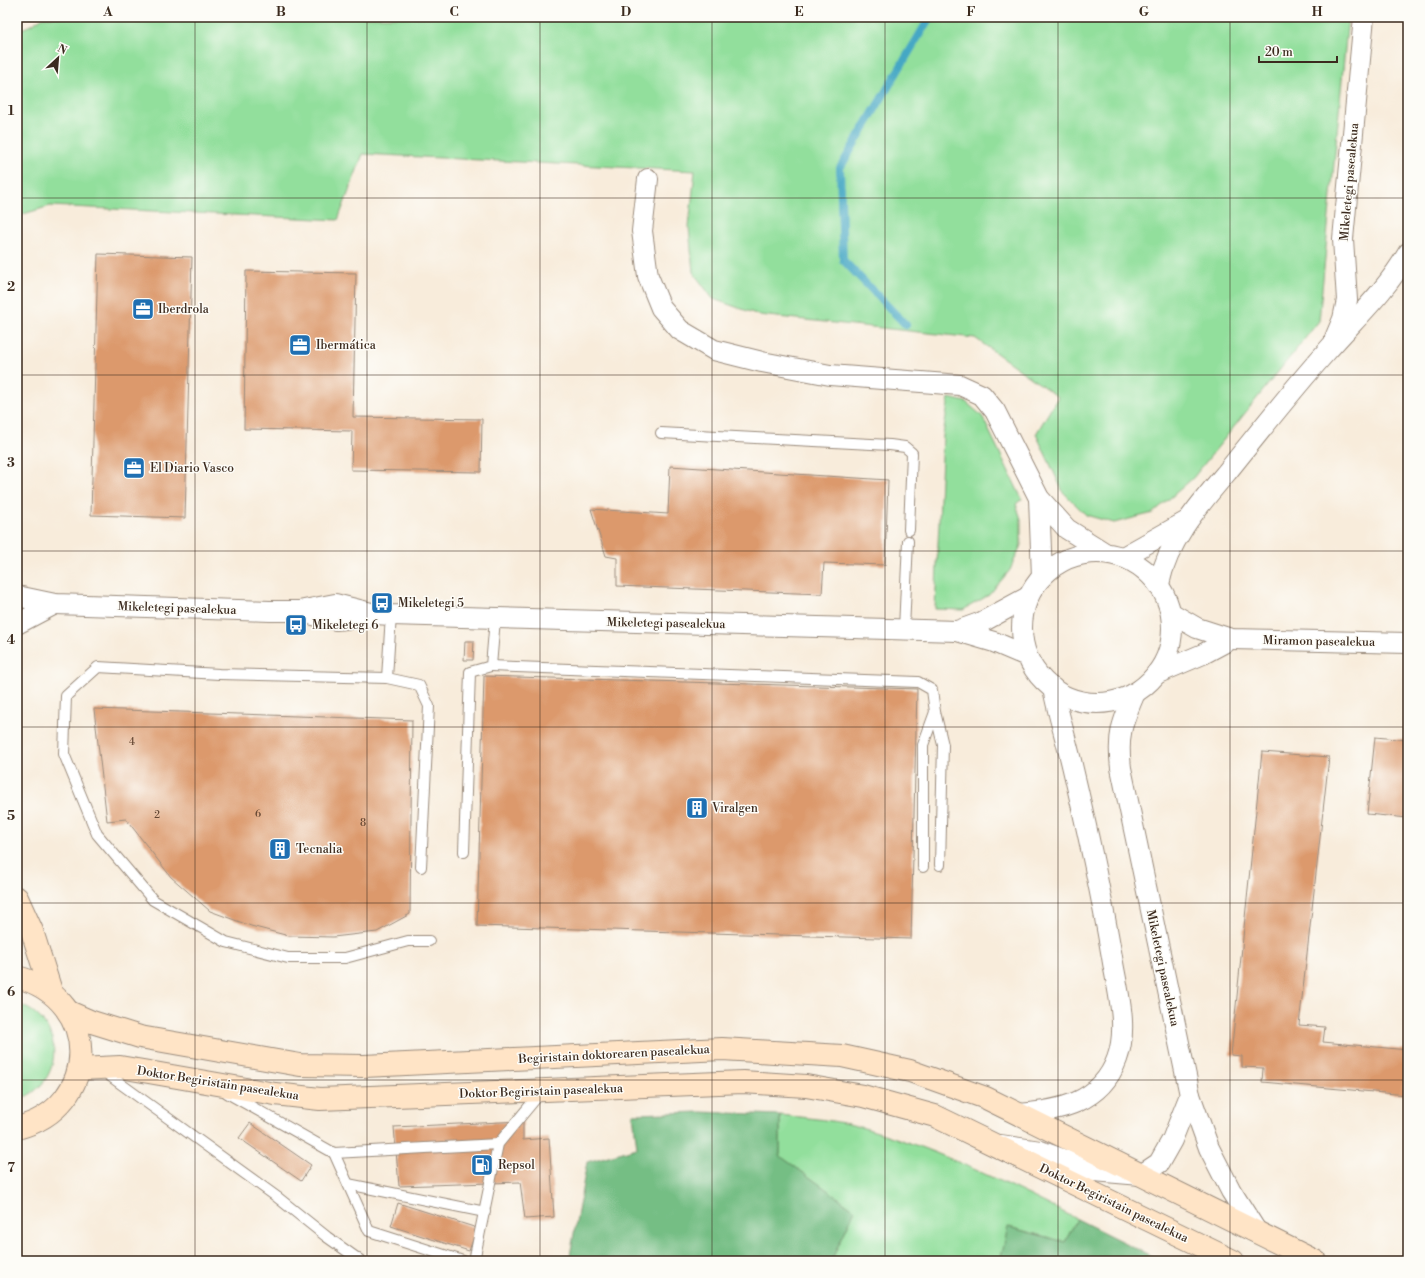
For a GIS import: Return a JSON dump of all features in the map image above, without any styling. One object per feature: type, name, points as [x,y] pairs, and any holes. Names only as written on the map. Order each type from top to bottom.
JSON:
[{"type":"main road","points":[[17,898],[32,931],[50,992]]},
{"type":"main road","points":[[17,977],[32,981],[50,992],[69,1012],[78,1030],[81,1049],[79,1069],[71,1090],[58,1107],[39,1120],[17,1128]]},
{"type":"main road","name":"Begiristain doktorearen pasealekua","points":[[69,1012],[92,1022],[140,1037],[300,1065],[364,1066],[722,1049],[842,1056],[910,1071],[986,1098],[1142,1175]]},
{"type":"main road","name":"Doktor Begiristain pasealekua","points":[[79,1069],[120,1067],[212,1084],[275,1094],[320,1099],[743,1082],[806,1086],[863,1096],[935,1116],[1233,1261]]},
{"type":"main road","name":"Doktor Begiristain pasealekua","points":[[1142,1175],[1315,1261]]},
{"type":"street","name":"Mikeletegi pasealekua","points":[[1332,345],[1343,319],[1347,300],[1343,239],[1364,17]]},
{"type":"street","points":[[648,179],[642,231],[648,276],[661,308],[680,330],[714,350],[762,362],[830,375],[960,385],[982,395],[995,411],[1040,498],[1067,529],[1114,555],[1143,568],[1158,584],[1166,598],[1171,613],[1172,635],[1167,656],[1156,674],[1147,685],[1135,693],[1115,701],[1094,703],[1072,699],[1053,688],[1038,674],[1027,656],[1022,636],[1022,616],[1028,597],[1042,576],[1060,562],[1082,554],[1114,555]]},
{"type":"street","name":"Mikeletegi pasealekua","points":[[1158,584],[1161,572],[1187,521],[1296,386],[1332,345],[1376,300],[1396,274],[1408,253]]},
{"type":"street","points":[[1040,498],[1042,576]]},
{"type":"street","name":"Mikeletegi pasealekua","points":[[1114,555],[1187,521]]},
{"type":"street","name":"Mikeletegi pasealekua","points":[[17,596],[55,604],[299,611],[335,604],[383,615],[957,631],[994,642],[1027,656]]},
{"type":"street","name":"Mikeletegi pasealekua","points":[[957,631],[988,619],[1028,597]]},
{"type":"street","name":"Mikeletegi pasealekua","points":[[17,624],[55,604]]},
{"type":"street","name":"Miramon pasealekua","points":[[1171,613],[1197,628],[1231,639],[1408,643]]},
{"type":"street","name":"Miramon pasealekua","points":[[1156,674],[1203,654],[1231,639]]},
{"type":"street","points":[[1018,1114],[1050,1111],[1075,1104],[1093,1092],[1107,1078],[1116,1062],[1121,1037],[1121,1009],[1106,922],[1053,688]]},
{"type":"street","name":"Mikeletegi pasealekua","points":[[1135,693],[1122,722],[1118,747],[1121,768],[1190,1095],[1209,1148],[1231,1191],[1257,1232]]},
{"type":"street","points":[[1142,1175],[1159,1163],[1172,1140],[1190,1095]]},
{"type":"street","name":"Doktor Begiristain pasealekua","points":[[995,1145],[1040,1151],[1094,1171],[1142,1175]]},
{"type":"lane","points":[[661,433],[890,445],[905,448],[912,453],[909,530]]},
{"type":"lane","points":[[904,629],[908,541]]},
{"type":"lane","points":[[383,615],[387,678]]},
{"type":"lane","points":[[491,666],[495,619]]},
{"type":"lane","points":[[464,852],[470,672],[491,666],[918,682],[932,690],[935,712],[943,745],[940,865]]},
{"type":"lane","points":[[421,867],[429,706],[419,685],[387,678],[219,674],[98,667],[66,696],[64,754],[97,834],[153,900],[226,942],[288,958],[344,958],[408,941],[429,941]]},
{"type":"lane","points":[[923,867],[923,745],[935,712]]},
{"type":"lane","points":[[101,1069],[277,1197],[327,1237],[361,1261]]},
{"type":"lane","points":[[212,1084],[334,1153],[498,1144]]},
{"type":"lane","points":[[474,1261],[498,1144],[543,1091]]},
{"type":"lane","points":[[334,1153],[369,1231],[463,1261]]},
{"type":"lane","points":[[348,1184],[485,1212]]},
{"type":"green space","points":[[43,17],[1348,17],[1319,321],[1193,478],[1153,513],[1114,523],[1086,515],[1063,492],[1036,434],[1058,397],[975,338],[759,315],[713,299],[693,272],[689,227],[695,171],[363,154],[338,220],[50,206],[17,216],[17,31],[31,25]]},
{"type":"green space","points":[[17,307],[23,345],[17,413]]},
{"type":"green space","points":[[949,398],[966,402],[982,416],[1022,499],[1016,504],[1021,519],[1021,545],[1010,570],[989,595],[963,610],[935,609],[943,435]]},
{"type":"green space","points":[[17,1004],[33,1012],[45,1023],[51,1037],[54,1052],[51,1067],[45,1081],[33,1092],[17,1100]]},
{"type":"green space","points":[[701,1112],[780,1115],[780,1156],[855,1210],[831,1261],[569,1261],[587,1162],[637,1148],[633,1114]]},
{"type":"green space","points":[[780,1115],[843,1123],[892,1137],[946,1157],[1025,1193],[1077,1219],[1065,1242],[1009,1227],[1000,1261],[831,1261],[855,1210],[780,1156]]},
{"type":"green space","points":[[1077,1219],[1161,1261],[1000,1261],[1008,1227],[1065,1242]]},
{"type":"building","points":[[17,17],[27,17],[17,22]]},
{"type":"building","points":[[98,254],[192,257],[185,518],[91,515]]},
{"type":"building","name":"Ibermática","points":[[246,271],[356,273],[353,417],[482,419],[481,472],[351,470],[352,431],[244,429]]},
{"type":"building","points":[[670,466],[888,480],[885,565],[824,563],[822,594],[617,586],[617,558],[606,556],[591,509],[668,514]]},
{"type":"building","points":[[465,641],[474,641],[473,660],[464,660]]},
{"type":"building","name":"Viralgen","points":[[484,676],[917,689],[911,939],[477,926]]},
{"type":"building","name":"Tecnalia","points":[[94,709],[412,720],[410,914],[377,932],[333,937],[289,936],[251,926],[210,911],[171,877],[126,819],[107,821]]},
{"type":"building","points":[[1375,737],[1408,740],[1408,818],[1367,814]]},
{"type":"building","points":[[1262,752],[1329,757],[1299,1025],[1325,1027],[1323,1042],[1408,1050],[1407,1095],[1262,1082],[1263,1068],[1242,1067],[1242,1056],[1231,1055]]},
{"type":"building","points":[[523,1121],[523,1140],[549,1138],[554,1217],[525,1219],[520,1182],[399,1186],[394,1127]]},
{"type":"building","points":[[250,1123],[311,1165],[301,1181],[239,1138]]},
{"type":"building","points":[[398,1203],[477,1228],[469,1251],[391,1226]]},
{"type":"waterway","points":[[906,325],[843,260],[840,168],[930,17]]},
{"type":"place","name":"Iberdrola","points":[[143,309]]},
{"type":"place","name":"Ibermática","points":[[300,345]]},
{"type":"place","name":"El Diario Vasco","points":[[134,468]]},
{"type":"place","name":"Mikeletegi 5","points":[[382,603]]},
{"type":"place","name":"Mikeletegi 6","points":[[296,625]]},
{"type":"place","name":"Viralgen","points":[[697,808]]},
{"type":"place","name":"Tecnalia","points":[[280,849]]},
{"type":"place","name":"Repsol","points":[[482,1165]]}]
